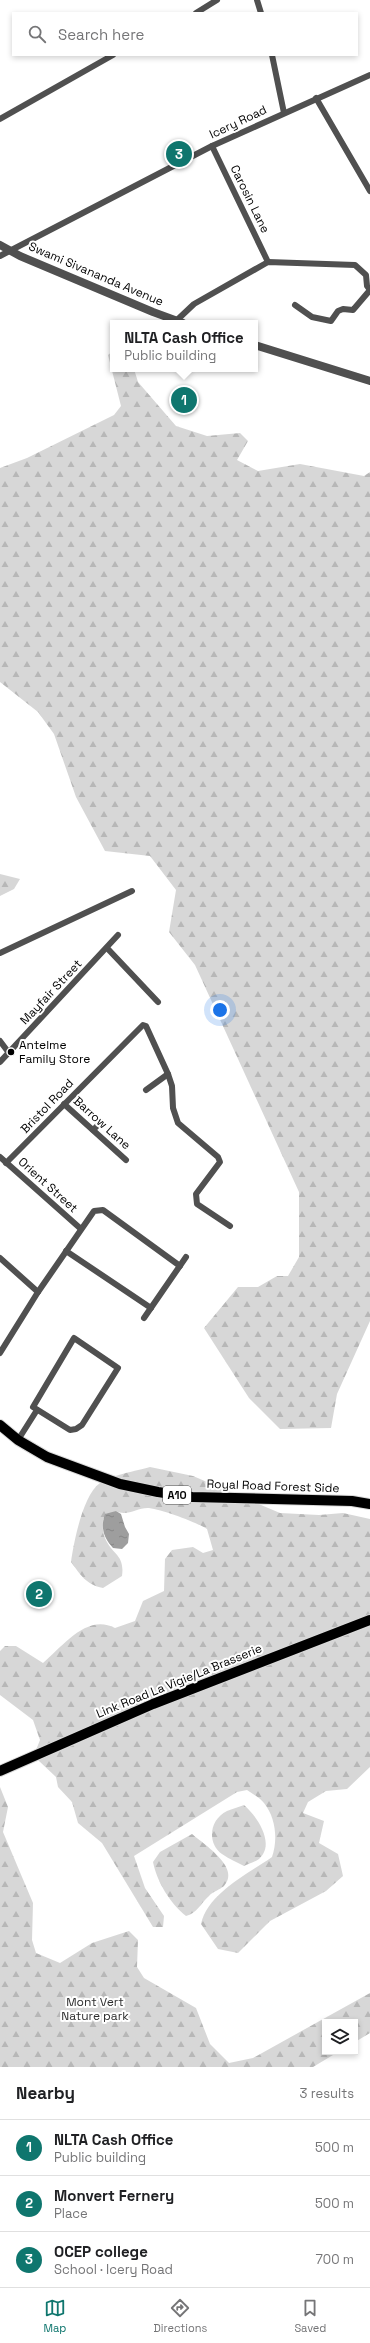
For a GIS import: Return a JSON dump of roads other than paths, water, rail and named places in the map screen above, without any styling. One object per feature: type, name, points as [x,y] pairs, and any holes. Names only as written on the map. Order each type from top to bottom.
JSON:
[{"type":"main road","name":"Royal Road Forest Side","points":[[0,1425],[18,1440],[46,1457],[120,1484],[158,1492],[192,1496],[352,1501],[370,1504]]},
{"type":"main road","name":"Link Road La Vigie/La Brasserie","points":[[0,1771],[160,1701],[370,1620]]},
{"type":"street","points":[[198,12],[217,0]]},
{"type":"street","points":[[257,0],[260,12]]},
{"type":"street","points":[[0,119],[111,56]]},
{"type":"street","points":[[272,56],[284,113]]},
{"type":"street","name":"Icery Road","points":[[0,256],[212,146],[370,75]]},
{"type":"street","points":[[316,98],[370,191]]},
{"type":"street","name":"Carosin Lane","points":[[212,146],[268,262]]},
{"type":"street","name":"Swami Sivananda Avenue","points":[[0,245],[175,320]]},
{"type":"street","points":[[182,320],[194,304],[268,262],[355,265],[366,275],[367,286],[370,290],[354,310],[338,311],[330,320],[312,317],[295,305]]},
{"type":"street","points":[[258,346],[370,381]]},
{"type":"street","points":[[0,953],[132,891]]},
{"type":"street","name":"Mayfair Street","points":[[0,1062],[118,935]]},
{"type":"street","points":[[107,948],[158,1002]]},
{"type":"street","name":"Bristol Road","points":[[6,1163],[143,1024],[146,1026],[168,1074],[172,1086],[173,1108],[178,1123],[218,1157],[220,1162],[218,1167],[196,1194],[195,1199],[197,1204],[230,1226]]},
{"type":"street","points":[[0,1041],[9,1053]]},
{"type":"street","points":[[146,1090],[168,1074]]},
{"type":"street","name":"Barrow Lane","points":[[64,1104],[126,1160]]},
{"type":"street","points":[[93,1130],[101,1122]]},
{"type":"street","name":"Orient Street","points":[[0,1156],[81,1229]]},
{"type":"street","points":[[0,1353],[38,1292],[94,1211],[103,1210],[180,1266]]},
{"type":"street","points":[[66,1251],[151,1308]]},
{"type":"street","points":[[144,1318],[186,1257]]},
{"type":"street","points":[[0,1258],[38,1292]]},
{"type":"street","points":[[74,1338],[116,1365],[117,1371],[82,1425],[76,1429],[64,1428],[37,1410],[34,1408],[34,1405],[74,1338]]},
{"type":"street","points":[[18,1440],[37,1410]]},
{"type":"water","points":[[116,1511],[121,1514],[129,1534],[128,1543],[122,1549],[113,1548],[105,1537],[103,1528],[105,1514]]},
{"type":"place","name":"OCEP college","points":[[179,154]]},
{"type":"place","name":"NLTA Cash Office","points":[[184,400]]},
{"type":"place","name":"Antelme Family Store","points":[[11,1052]]},
{"type":"place","name":"Monvert Fernery","points":[[39,1594]]},
{"type":"park label","name":"Mont Vert Nature park","points":[[95,2009]]}]
